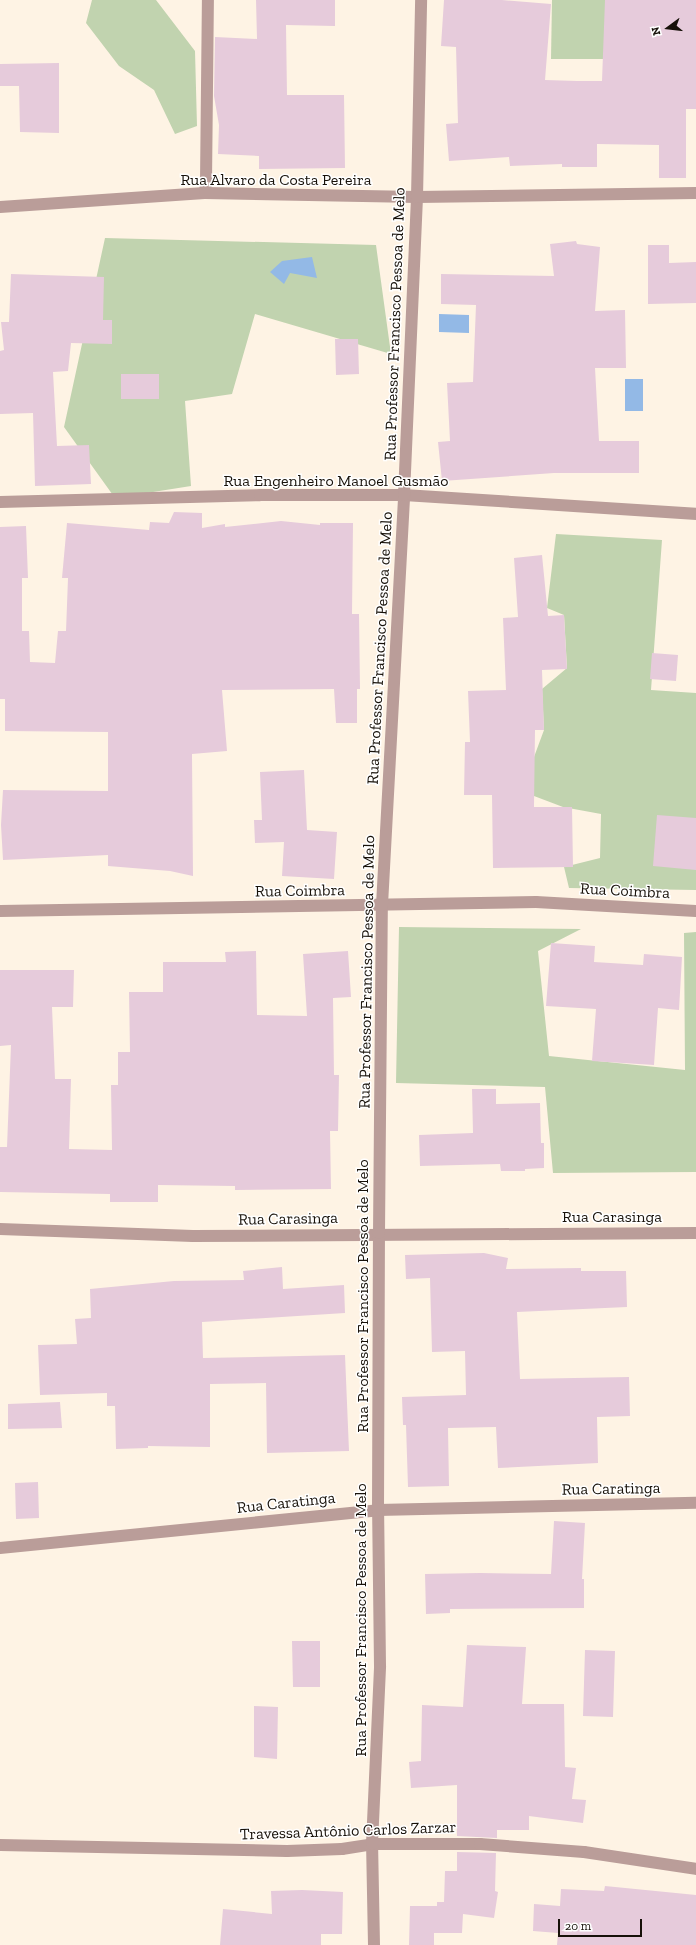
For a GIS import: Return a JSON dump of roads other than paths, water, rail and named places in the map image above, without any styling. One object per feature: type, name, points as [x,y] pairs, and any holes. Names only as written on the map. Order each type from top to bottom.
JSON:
[{"type":"street","points":[[205,193],[208,0]]},
{"type":"street","name":"Rua Professor Francisco Pessoa de Melo","points":[[374,1945],[372,1844],[380,1666],[378,1510],[382,905],[404,495],[417,197],[421,0]]},
{"type":"street","name":"Rua Alvaro da Costa Pereira","points":[[0,207],[205,193],[417,197],[696,193]]},
{"type":"street","name":"Rua Engenheiro Manoel Gusmão","points":[[0,502],[260,495],[404,495],[696,514]]},
{"type":"street","name":"Rua Coimbra","points":[[0,911],[536,902],[696,911]]},
{"type":"street","name":"Rua Carasinga","points":[[0,1230],[193,1236],[696,1233]]},
{"type":"street","name":"Rua Caratinga","points":[[0,1548],[378,1510],[696,1503]]},
{"type":"street","name":"Travessa Antônio Carlos Zarzar","points":[[0,1845],[287,1851],[342,1849],[372,1844],[518,1845],[584,1852],[696,1869]]},
{"type":"water","points":[[312,257],[317,278],[290,273],[284,284],[270,272],[282,261]]},
{"type":"water","points":[[439,314],[469,315],[469,333],[439,332]]},
{"type":"water","points":[[625,379],[643,379],[643,411],[625,411]]}]
